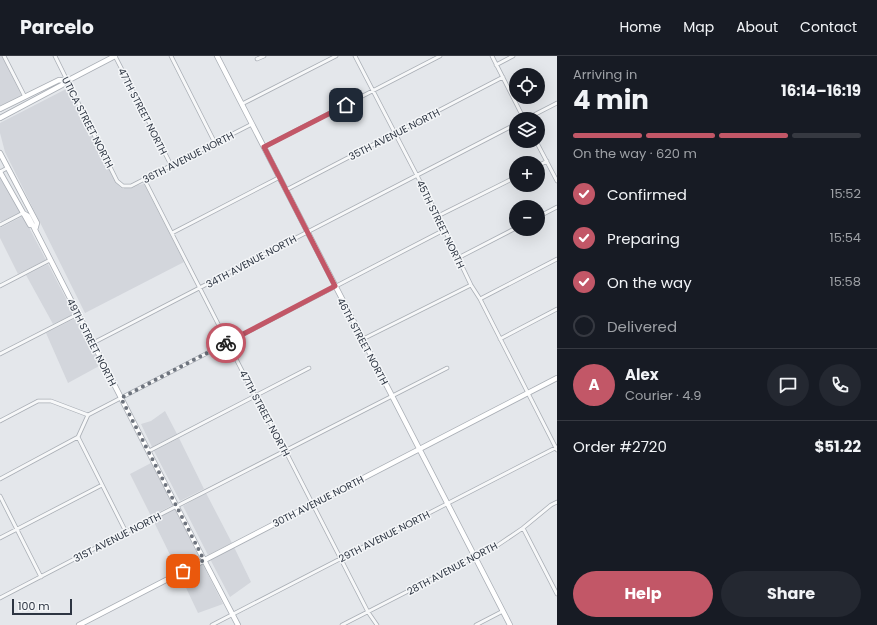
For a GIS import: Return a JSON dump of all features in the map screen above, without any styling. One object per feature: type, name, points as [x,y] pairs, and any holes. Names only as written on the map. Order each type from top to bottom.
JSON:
[{"type":"street","points":[[4,56],[25,97]]},
{"type":"street","name":"UTICA STREET NORTH","points":[[55,56],[117,181],[123,186]]},
{"type":"street","points":[[0,118],[115,56]]},
{"type":"street","name":"47TH STREET NORTH","points":[[115,56],[171,165]]},
{"type":"street","points":[[171,56],[215,143]]},
{"type":"street","name":"46TH STREET NORTH","points":[[217,56],[510,625]]},
{"type":"street","points":[[257,59],[264,56]]},
{"type":"street","points":[[242,104],[336,56]]},
{"type":"street","name":"45TH STREET NORTH","points":[[355,56],[438,216],[471,285],[480,299],[556,448]]},
{"type":"street","points":[[264,147],[440,56]]},
{"type":"street","points":[[492,56],[521,112]]},
{"type":"street","points":[[496,65],[513,56]]},
{"type":"street","name":"35TH AVENUE NORTH","points":[[286,190],[503,78]]},
{"type":"street","points":[[0,109],[59,80],[67,81]]},
{"type":"street","points":[[539,112],[557,103]]},
{"type":"street","name":"36TH AVENUE NORTH","points":[[123,186],[131,186],[252,124]]},
{"type":"street","name":"34TH AVENUE NORTH","points":[[93,343],[509,128]]},
{"type":"street","points":[[540,148],[555,174],[557,181]]},
{"type":"street","name":"49TH STREET NORTH","points":[[0,153],[37,223],[35,230]]},
{"type":"street","points":[[0,172],[7,168]]},
{"type":"street","name":"49TH STREET NORTH","points":[[0,172],[30,226],[35,230],[238,625]]},
{"type":"street","points":[[172,233],[280,177]]},
{"type":"street","name":"47TH STREET NORTH","points":[[144,179],[255,396],[285,450],[368,612],[377,625]]},
{"type":"street","points":[[438,216],[509,180]]},
{"type":"street","points":[[0,225],[23,213],[26,202]]},
{"type":"street","points":[[545,213],[557,207]]},
{"type":"street","points":[[0,480],[78,437],[88,415],[444,230]]},
{"type":"street","points":[[458,258],[509,232]]},
{"type":"street","points":[[480,299],[557,259]]},
{"type":"street","points":[[0,286],[50,260]]},
{"type":"street","points":[[363,339],[471,285]]},
{"type":"street","points":[[500,339],[557,309]]},
{"type":"street","points":[[0,354],[78,314]]},
{"type":"street","points":[[149,451],[309,368]]},
{"type":"street","name":"31ST AVENUE NORTH","points":[[0,598],[176,506],[447,368]]},
{"type":"street","name":"30TH AVENUE NORTH","points":[[79,625],[557,378]]},
{"type":"street","points":[[0,421],[38,402],[51,401],[88,415]]},
{"type":"street","points":[[78,437],[126,532]]},
{"type":"street","name":"29TH AVENUE NORTH","points":[[212,625],[556,448]]},
{"type":"street","points":[[0,538],[102,485]]},
{"type":"street","points":[[0,496],[41,576]]},
{"type":"street","name":"28TH AVENUE NORTH","points":[[342,625],[498,545],[557,502]]},
{"type":"street","points":[[523,528],[557,594]]},
{"type":"street","points":[[476,625],[503,611]]},
{"type":"shaded area","points":[[0,56],[2,56],[22,96],[0,107]]},
{"type":"shaded area","points":[[68,88],[116,182],[121,188],[124,189],[144,184],[184,262],[85,313],[5,152],[0,133],[0,123]]},
{"type":"shaded area","points":[[0,176],[20,212],[1,222],[0,220]]},
{"type":"shaded area","points":[[23,216],[46,260],[18,274],[0,238],[0,228]]},
{"type":"shaded area","points":[[48,264],[74,314],[53,324],[26,275]]},
{"type":"shaded area","points":[[76,318],[101,365],[68,383],[46,333]]},
{"type":"shaded area","points":[[165,411],[177,434],[152,447],[141,424],[151,421]]},
{"type":"shaded area","points":[[179,438],[204,489],[180,501],[154,451]]},
{"type":"shaded area","points":[[151,463],[173,505],[151,516],[130,474]]},
{"type":"shaded area","points":[[206,493],[232,543],[208,555],[183,506]]},
{"type":"shaded area","points":[[175,509],[200,559],[178,571],[153,520]]},
{"type":"shaded area","points":[[234,547],[251,582],[230,597],[210,559]]},
{"type":"shaded area","points":[[202,563],[223,604],[198,613],[180,575]]},
{"type":"way so far","points":[[183,571],[204,560],[121,398],[226,343]]},
{"type":"route","points":[[226,343],[335,286],[264,147],[346,105]]}]
